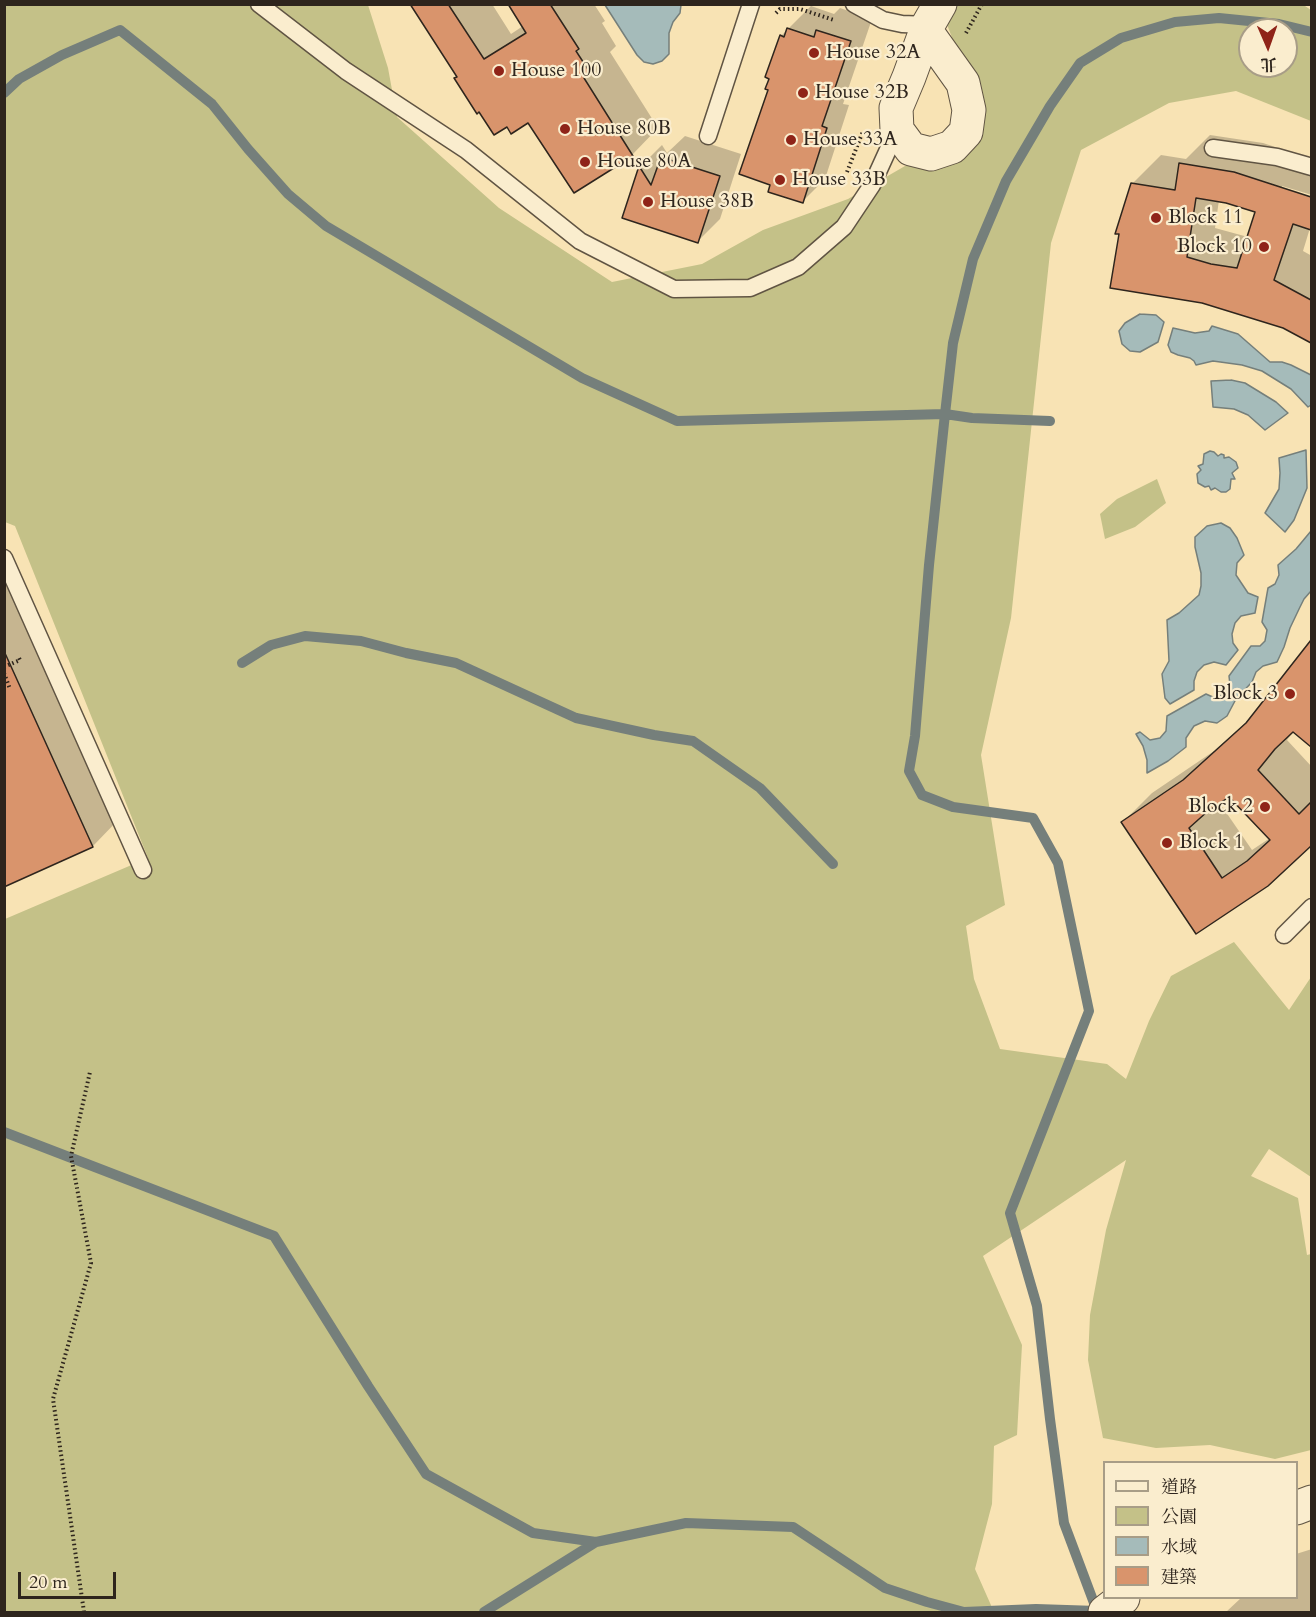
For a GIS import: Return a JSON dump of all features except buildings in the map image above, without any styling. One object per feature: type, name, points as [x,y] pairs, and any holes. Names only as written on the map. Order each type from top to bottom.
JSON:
[{"type":"street","points":[[931,15],[963,83],[969,110],[966,132],[952,147],[931,154],[911,149],[897,130],[896,108],[931,15]]},
{"type":"lane","points":[[259,4],[346,71],[466,150],[580,241],[674,289],[750,288],[798,267],[844,227],[872,185],[897,130]]},
{"type":"lane","points":[[708,136],[751,4]]},
{"type":"lane","points":[[854,4],[883,20],[902,24],[931,15]]},
{"type":"lane","points":[[1213,148],[1277,157],[1311,167]]},
{"type":"lane","points":[[4,558],[143,870]]},
{"type":"lane","points":[[1284,935],[1311,907]]},
{"type":"path","points":[[773,16],[780,9],[800,9],[844,24]]},
{"type":"path","points":[[846,175],[865,126]]},
{"type":"path","points":[[4,667],[20,660],[17,655]]},
{"type":"path","points":[[4,672],[10,689]]},
{"type":"path","points":[[84,1612],[53,1399],[91,1263],[71,1156],[90,1072]]},
{"type":"green space","points":[[1302,4],[1311,10],[1311,121],[1236,91],[1169,103],[1081,150],[1051,243],[1011,618],[981,755],[1005,905],[966,926],[974,979],[1000,1049],[1107,1064],[1126,1079],[1149,1021],[1171,976],[1234,942],[1289,1010],[1311,977],[1311,1177],[1269,1149],[1251,1176],[1298,1198],[1307,1255],[1311,1254],[1311,1450],[1275,1459],[1210,1445],[1156,1448],[1103,1438],[1088,1360],[1090,1315],[1106,1230],[1126,1160],[983,1256],[1022,1345],[1017,1435],[994,1446],[992,1504],[975,1569],[994,1612],[5,1612],[5,919],[148,858],[15,526],[5,522],[5,5],[368,5],[388,68],[397,117],[499,208],[612,282],[702,264],[763,230],[848,199],[905,166],[953,163],[973,92],[946,22],[958,5]]},
{"type":"green space","points":[[1157,479],[1166,503],[1135,527],[1105,539],[1100,514],[1117,499]]},
{"type":"water","points":[[605,5],[681,5],[680,13],[669,33],[669,54],[662,61],[653,64],[644,62],[637,55]]},
{"type":"water","points":[[1140,314],[1156,315],[1164,322],[1158,342],[1140,352],[1130,351],[1122,344],[1119,331],[1125,323]]},
{"type":"water","points":[[1212,326],[1238,334],[1270,362],[1282,362],[1311,375],[1311,405],[1308,407],[1291,389],[1262,371],[1242,365],[1213,361],[1196,365],[1190,358],[1171,352],[1168,345],[1173,328],[1195,333],[1209,331]]},
{"type":"water","points":[[1231,380],[1245,383],[1276,402],[1288,413],[1265,430],[1248,415],[1234,409],[1213,407],[1211,381]]},
{"type":"water","points":[[1306,450],[1307,488],[1294,520],[1285,532],[1265,513],[1279,489],[1279,458]]},
{"type":"water","points":[[1210,451],[1218,456],[1224,455],[1224,458],[1229,457],[1236,462],[1238,468],[1232,473],[1235,479],[1231,479],[1230,489],[1226,492],[1215,488],[1211,490],[1209,486],[1205,487],[1198,483],[1197,474],[1201,470],[1198,466],[1203,464],[1204,454]]},
{"type":"water","points":[[1221,523],[1230,528],[1244,555],[1237,563],[1236,575],[1248,593],[1258,597],[1255,613],[1241,616],[1235,623],[1232,634],[1233,643],[1238,650],[1226,665],[1214,662],[1204,665],[1197,672],[1194,690],[1170,704],[1165,698],[1162,674],[1169,661],[1167,620],[1179,613],[1199,595],[1201,573],[1195,537],[1207,526]]},
{"type":"water","points":[[1311,531],[1311,591],[1300,607],[1277,662],[1263,666],[1256,672],[1252,682],[1236,699],[1227,716],[1217,723],[1205,721],[1194,726],[1186,738],[1186,747],[1147,773],[1147,760],[1136,734],[1140,732],[1150,740],[1160,738],[1166,731],[1167,716],[1206,694],[1215,698],[1224,694],[1230,685],[1229,676],[1251,646],[1260,646],[1265,641],[1267,630],[1262,622],[1268,588],[1275,584],[1279,575],[1278,565]]},
{"type":"waterway","points":[[1050,421],[972,418],[945,414],[953,343],[973,259],[1006,181],[1050,106],[1080,63],[1121,38],[1175,22],[1219,18],[1279,24],[1312,32]]},
{"type":"waterway","points":[[4,93],[19,79],[62,55],[120,30],[212,104],[288,194],[326,226],[582,378],[677,421],[945,414],[929,565],[915,736],[909,771],[922,795],[953,807],[1033,818],[1058,863],[1089,1011],[1010,1213],[1037,1306],[1064,1523],[1097,1611],[1036,1609],[964,1612],[927,1602],[885,1588],[793,1527],[686,1523],[596,1542],[533,1533],[426,1474],[274,1236],[4,1132]]},
{"type":"waterway","points":[[242,663],[271,645],[305,636],[361,641],[456,663],[576,718],[693,741],[760,788],[833,864]]},
{"type":"waterway","points":[[484,1612],[596,1542]]},
{"type":"place","name":"House 32A","points":[[814,53]]},
{"type":"place","name":"House 100","points":[[499,71]]},
{"type":"place","name":"House 32B","points":[[803,93]]},
{"type":"place","name":"House 80B","points":[[565,129]]},
{"type":"place","name":"House 33A","points":[[791,140]]},
{"type":"place","name":"House 80A","points":[[585,162]]},
{"type":"place","name":"House 33B","points":[[780,180]]},
{"type":"place","name":"House 38B","points":[[648,202]]},
{"type":"place","name":"Block 11","points":[[1156,218]]},
{"type":"place","name":"Block 10","points":[[1264,247]]},
{"type":"place","name":"Block 3","points":[[1290,694]]},
{"type":"place","name":"Block 2","points":[[1265,807]]},
{"type":"place","name":"Block 1","points":[[1167,843]]}]
